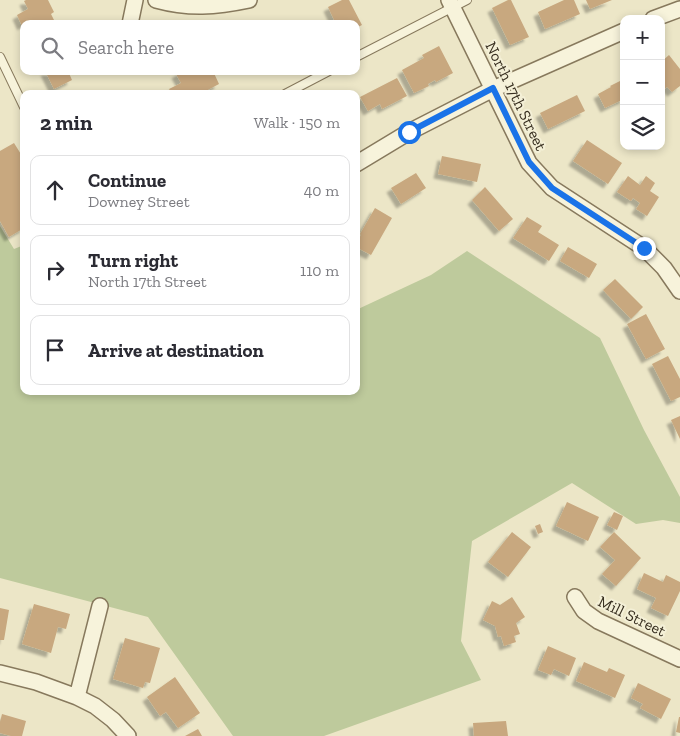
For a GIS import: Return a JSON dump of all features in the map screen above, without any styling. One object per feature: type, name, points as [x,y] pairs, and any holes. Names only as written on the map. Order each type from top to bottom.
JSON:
[{"type":"street","points":[[131,20],[135,0]]},
{"type":"street","points":[[156,0],[195,6],[224,5],[249,0]]},
{"type":"street","name":"North 17th Street","points":[[451,4],[529,162],[552,188],[644,248],[664,268],[680,291]]},
{"type":"street","points":[[665,15],[680,10]]},
{"type":"street","points":[[360,162],[409,132],[493,88],[620,33]]},
{"type":"street","name":"Mill Street","points":[[575,597],[584,611],[598,621],[680,658]]},
{"type":"street","points":[[77,697],[100,606]]},
{"type":"street","points":[[0,673],[36,682],[77,697],[95,706],[113,720],[128,736]]},
{"type":"lane","points":[[360,55],[451,4],[467,0]]},
{"type":"lane","points":[[0,57],[20,99]]},
{"type":"lane","points":[[293,90],[321,75]]},
{"type":"green space","points":[[0,226],[14,249],[20,247],[20,395],[360,395],[360,308],[431,275],[467,251],[600,338],[644,430],[680,497],[680,523],[663,520],[636,524],[572,483],[472,541],[461,641],[481,680],[324,736],[233,736],[148,617],[0,578]]},
{"type":"building","points":[[48,0],[54,12],[51,14],[54,20],[20,20],[20,22],[17,15],[28,9],[24,1]]},
{"type":"building","points":[[342,0],[349,0],[359,20],[334,20],[328,7]]},
{"type":"building","points":[[511,0],[529,37],[510,45],[492,8]]},
{"type":"building","points":[[564,0],[574,0],[580,14],[545,29],[538,12]]},
{"type":"building","points":[[586,0],[612,0],[590,9]]},
{"type":"building","points":[[439,46],[453,73],[436,82],[435,80],[428,84],[429,86],[414,93],[402,70],[424,58],[422,55]]},
{"type":"building","points":[[669,55],[680,69],[680,86],[672,92],[667,87],[665,88],[665,58]]},
{"type":"building","points":[[47,75],[70,75],[72,80],[54,89]]},
{"type":"building","points":[[177,75],[215,75],[219,84],[208,90],[169,89],[181,83]]},
{"type":"building","points":[[397,78],[407,96],[382,109],[380,104],[368,111],[360,97]]},
{"type":"building","points":[[620,81],[620,101],[605,108],[598,94]]},
{"type":"building","points":[[577,95],[585,111],[548,129],[540,113]]},
{"type":"building","points":[[587,140],[622,163],[608,184],[573,161]]},
{"type":"building","points":[[14,143],[20,153],[20,230],[9,237],[0,221],[0,151]]},
{"type":"building","points":[[442,156],[481,164],[477,182],[438,174]]},
{"type":"building","points":[[416,173],[426,188],[401,204],[391,188]]},
{"type":"building","points":[[628,176],[640,185],[646,176],[655,183],[650,191],[659,197],[647,216],[636,209],[640,203],[633,198],[631,201],[617,192]]},
{"type":"building","points":[[485,187],[513,219],[499,231],[472,200]]},
{"type":"building","points":[[375,208],[392,218],[371,255],[360,249],[360,234]]},
{"type":"building","points":[[527,217],[542,226],[538,232],[559,245],[549,261],[513,238]]},
{"type":"building","points":[[568,247],[597,264],[589,278],[560,261]]},
{"type":"building","points":[[615,279],[643,307],[631,319],[603,290]]},
{"type":"building","points":[[646,314],[665,349],[646,359],[627,324]]},
{"type":"building","points":[[668,356],[680,379],[680,397],[671,401],[652,364]]},
{"type":"building","points":[[680,416],[680,439],[671,420]]},
{"type":"building","points":[[567,502],[599,517],[588,541],[556,526]]},
{"type":"building","points":[[614,512],[623,516],[617,530],[607,525]]},
{"type":"building","points":[[540,524],[543,532],[538,534],[535,526]]},
{"type":"building","points":[[512,532],[531,547],[508,577],[488,562]]},
{"type":"building","points":[[614,532],[641,558],[616,586],[602,574],[615,560],[600,547]]},
{"type":"building","points":[[644,573],[663,582],[666,575],[680,582],[680,591],[668,616],[651,608],[656,598],[637,589]]},
{"type":"building","points":[[512,597],[525,617],[516,623],[520,634],[514,636],[516,642],[504,646],[501,636],[498,637],[495,626],[483,620],[492,601],[500,605]]},
{"type":"building","points":[[34,604],[70,614],[66,629],[58,627],[51,653],[22,644]]},
{"type":"building","points":[[0,608],[9,610],[4,640],[0,640]]},
{"type":"building","points":[[125,638],[160,648],[150,683],[145,682],[143,688],[113,679]]},
{"type":"building","points":[[548,646],[576,658],[569,676],[554,669],[551,675],[538,670]]},
{"type":"building","points":[[584,662],[607,672],[609,668],[625,675],[615,698],[576,681]]},
{"type":"building","points":[[175,677],[200,713],[178,728],[166,712],[160,716],[147,697]]},
{"type":"building","points":[[638,683],[671,699],[661,719],[640,708],[643,704],[631,698]]},
{"type":"building","points":[[2,714],[26,721],[22,736],[0,733]]},
{"type":"building","points":[[680,717],[680,733],[676,732]]},
{"type":"building","points":[[506,721],[508,736],[474,736],[473,723]]},
{"type":"building","points":[[198,729],[202,736],[185,736]]},
{"type":"route","points":[[409,132],[493,88],[529,162],[552,188],[644,248]]}]
